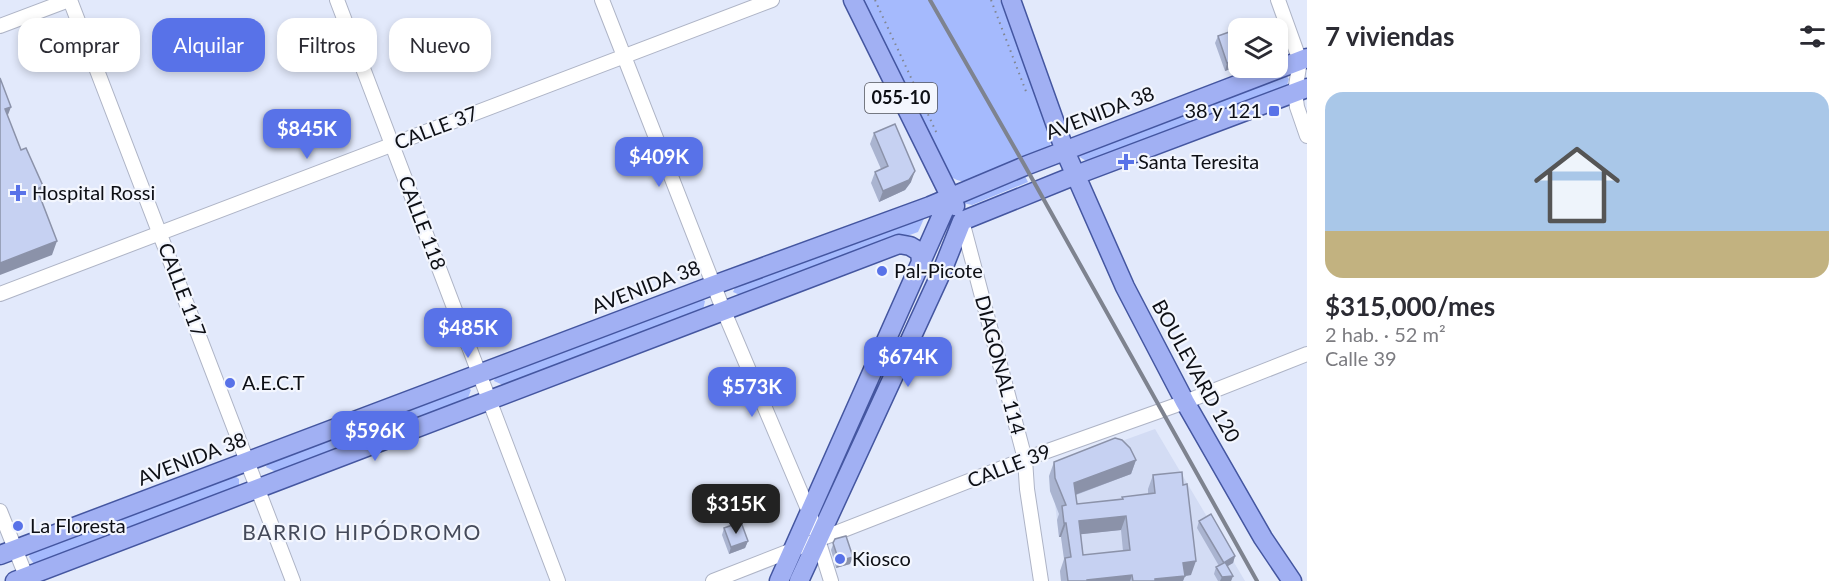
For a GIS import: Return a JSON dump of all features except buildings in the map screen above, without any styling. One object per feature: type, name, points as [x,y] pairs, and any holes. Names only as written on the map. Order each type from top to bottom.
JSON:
[{"type":"main road","name":"055-10","points":[[853,0],[950,197]]},
{"type":"main road","name":"BOULEVARD 120","points":[[1011,0],[1065,151],[1125,286],[1185,402],[1263,538],[1292,581]]},
{"type":"main road","name":"AVENIDA 38","points":[[8,552],[714,285],[930,206],[1303,59]]},
{"type":"main road","points":[[799,581],[942,271],[962,221],[1076,175],[1301,90]]},
{"type":"main road","points":[[950,197],[962,221]]},
{"type":"main road","points":[[779,581],[950,197]]},
{"type":"main road","points":[[23,580],[723,309],[899,244],[910,246],[920,252],[921,262]]},
{"type":"street","points":[[0,26],[70,0]]},
{"type":"street","name":"CALLE 117","points":[[70,0],[293,581]]},
{"type":"street","name":"CALLE 118","points":[[337,0],[558,581]]},
{"type":"street","points":[[602,0],[723,309],[810,514],[831,581]]},
{"type":"street","name":"CALLE 37","points":[[0,294],[771,0]]},
{"type":"street","points":[[1278,0],[1303,59],[1301,90],[1297,107],[1307,136]]},
{"type":"street","name":"DIAGONAL 114","points":[[962,221],[1025,459],[1027,489],[1041,581]]},
{"type":"street","name":"CALLE 39","points":[[713,581],[1025,459],[1185,402],[1307,354]]},
{"type":"street","points":[[0,511],[8,552],[23,580]]},
{"type":"path","points":[[875,0],[939,137]]},
{"type":"path","points":[[991,0],[1029,98]]},
{"type":"shaded area","points":[[862,0],[1000,0],[1053,137],[1049,148],[969,183],[945,174]]},
{"type":"shaded area","points":[[1271,78],[1289,79],[1287,85],[1088,162],[1078,156],[1082,148]]},
{"type":"shaded area","points":[[1023,172],[1028,182],[972,205],[963,203],[967,194]]},
{"type":"shaded area","points":[[926,214],[918,232],[742,296],[733,292],[737,283]]},
{"type":"shaded area","points":[[698,297],[705,301],[703,310],[503,385],[494,381],[497,372]]},
{"type":"shaded area","points":[[463,385],[471,390],[468,398],[276,472],[266,467],[270,458]]},
{"type":"shaded area","points":[[1155,429],[1245,581],[1061,581],[1060,571],[1066,570],[1055,503],[1050,491],[1108,446]]},
{"type":"shaded area","points":[[231,473],[239,479],[239,487],[34,564],[29,557],[32,549]]},
{"type":"railway","points":[[930,0],[1257,581]]},
{"type":"place","name":"38 y 121","points":[[1274,111]]},
{"type":"place","name":"Santa Teresita","points":[[1126,162]]},
{"type":"place","name":"Hospital Rossi","points":[[18,193]]},
{"type":"place","name":"Pal-Picote","points":[[882,271]]},
{"type":"place","name":"A.E.C.T","points":[[230,383]]},
{"type":"place","name":"La Floresta","points":[[18,526]]},
{"type":"place","name":"Kiosco","points":[[840,559]]},
{"type":"district","name":"BARRIO HIPÓDROMO","points":[[362,533]]}]
